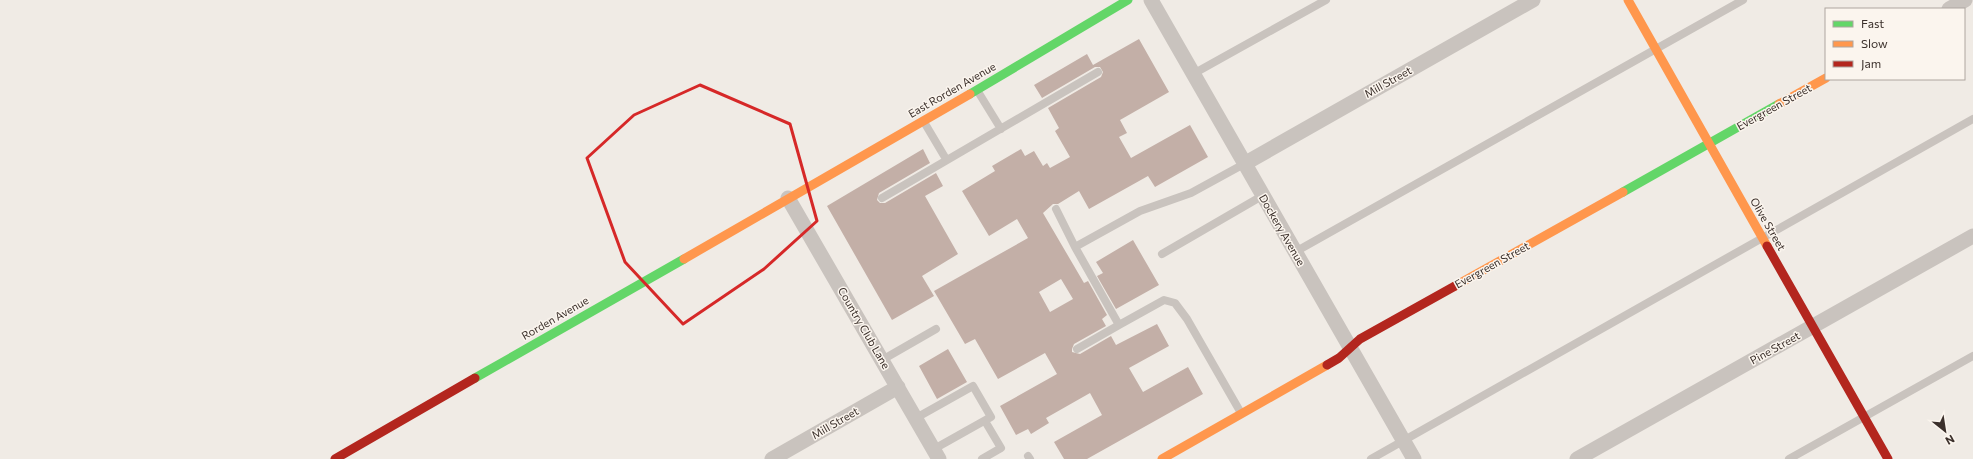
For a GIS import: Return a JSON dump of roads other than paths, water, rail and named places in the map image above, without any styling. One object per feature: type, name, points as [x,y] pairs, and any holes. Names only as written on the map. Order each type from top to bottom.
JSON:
[{"type":"street","name":"East Rorden Avenue","points":[[788,198],[924,121],[1128,0]]},
{"type":"street","name":"Dockery Avenue","points":[[1151,0],[1414,459]]},
{"type":"street","name":"Mill Street","points":[[1244,164],[1533,0]]},
{"type":"street","name":"Olive Street","points":[[1628,0],[1708,144],[1888,459]]},
{"type":"street","points":[[1951,8],[1965,0]]},
{"type":"street","name":"Evergreen Street","points":[[1162,459],[1339,358],[1360,339],[1825,79]]},
{"type":"street","name":"Country Club Lane","points":[[788,198],[937,454]]},
{"type":"street","name":"Rorden Avenue","points":[[335,459],[788,198]]},
{"type":"street","name":"Pine Street","points":[[1577,459],[1973,236]]},
{"type":"street","name":"Mill Street","points":[[772,459],[898,387]]},
{"type":"lane","points":[[1193,74],[1326,0]]},
{"type":"lane","points":[[1295,252],[1743,0]]},
{"type":"lane","points":[[882,198],[1098,72]]},
{"type":"lane","points":[[977,89],[1001,128]]},
{"type":"lane","points":[[1371,459],[1761,237],[1973,119]]},
{"type":"lane","points":[[924,121],[946,160]]},
{"type":"lane","points":[[1075,247],[1140,211],[1191,193],[1244,164]]},
{"type":"lane","points":[[1162,254],[1262,196]]},
{"type":"lane","points":[[1056,209],[1075,247],[1119,325]]},
{"type":"lane","points":[[1077,349],[1164,300],[1175,303],[1187,319],[1242,413]]},
{"type":"lane","points":[[882,360],[936,329]]},
{"type":"lane","points":[[1790,459],[1973,356]]},
{"type":"lane","points":[[916,418],[973,386],[992,417],[937,454]]},
{"type":"lane","points":[[982,459],[1001,448],[985,421]]}]
